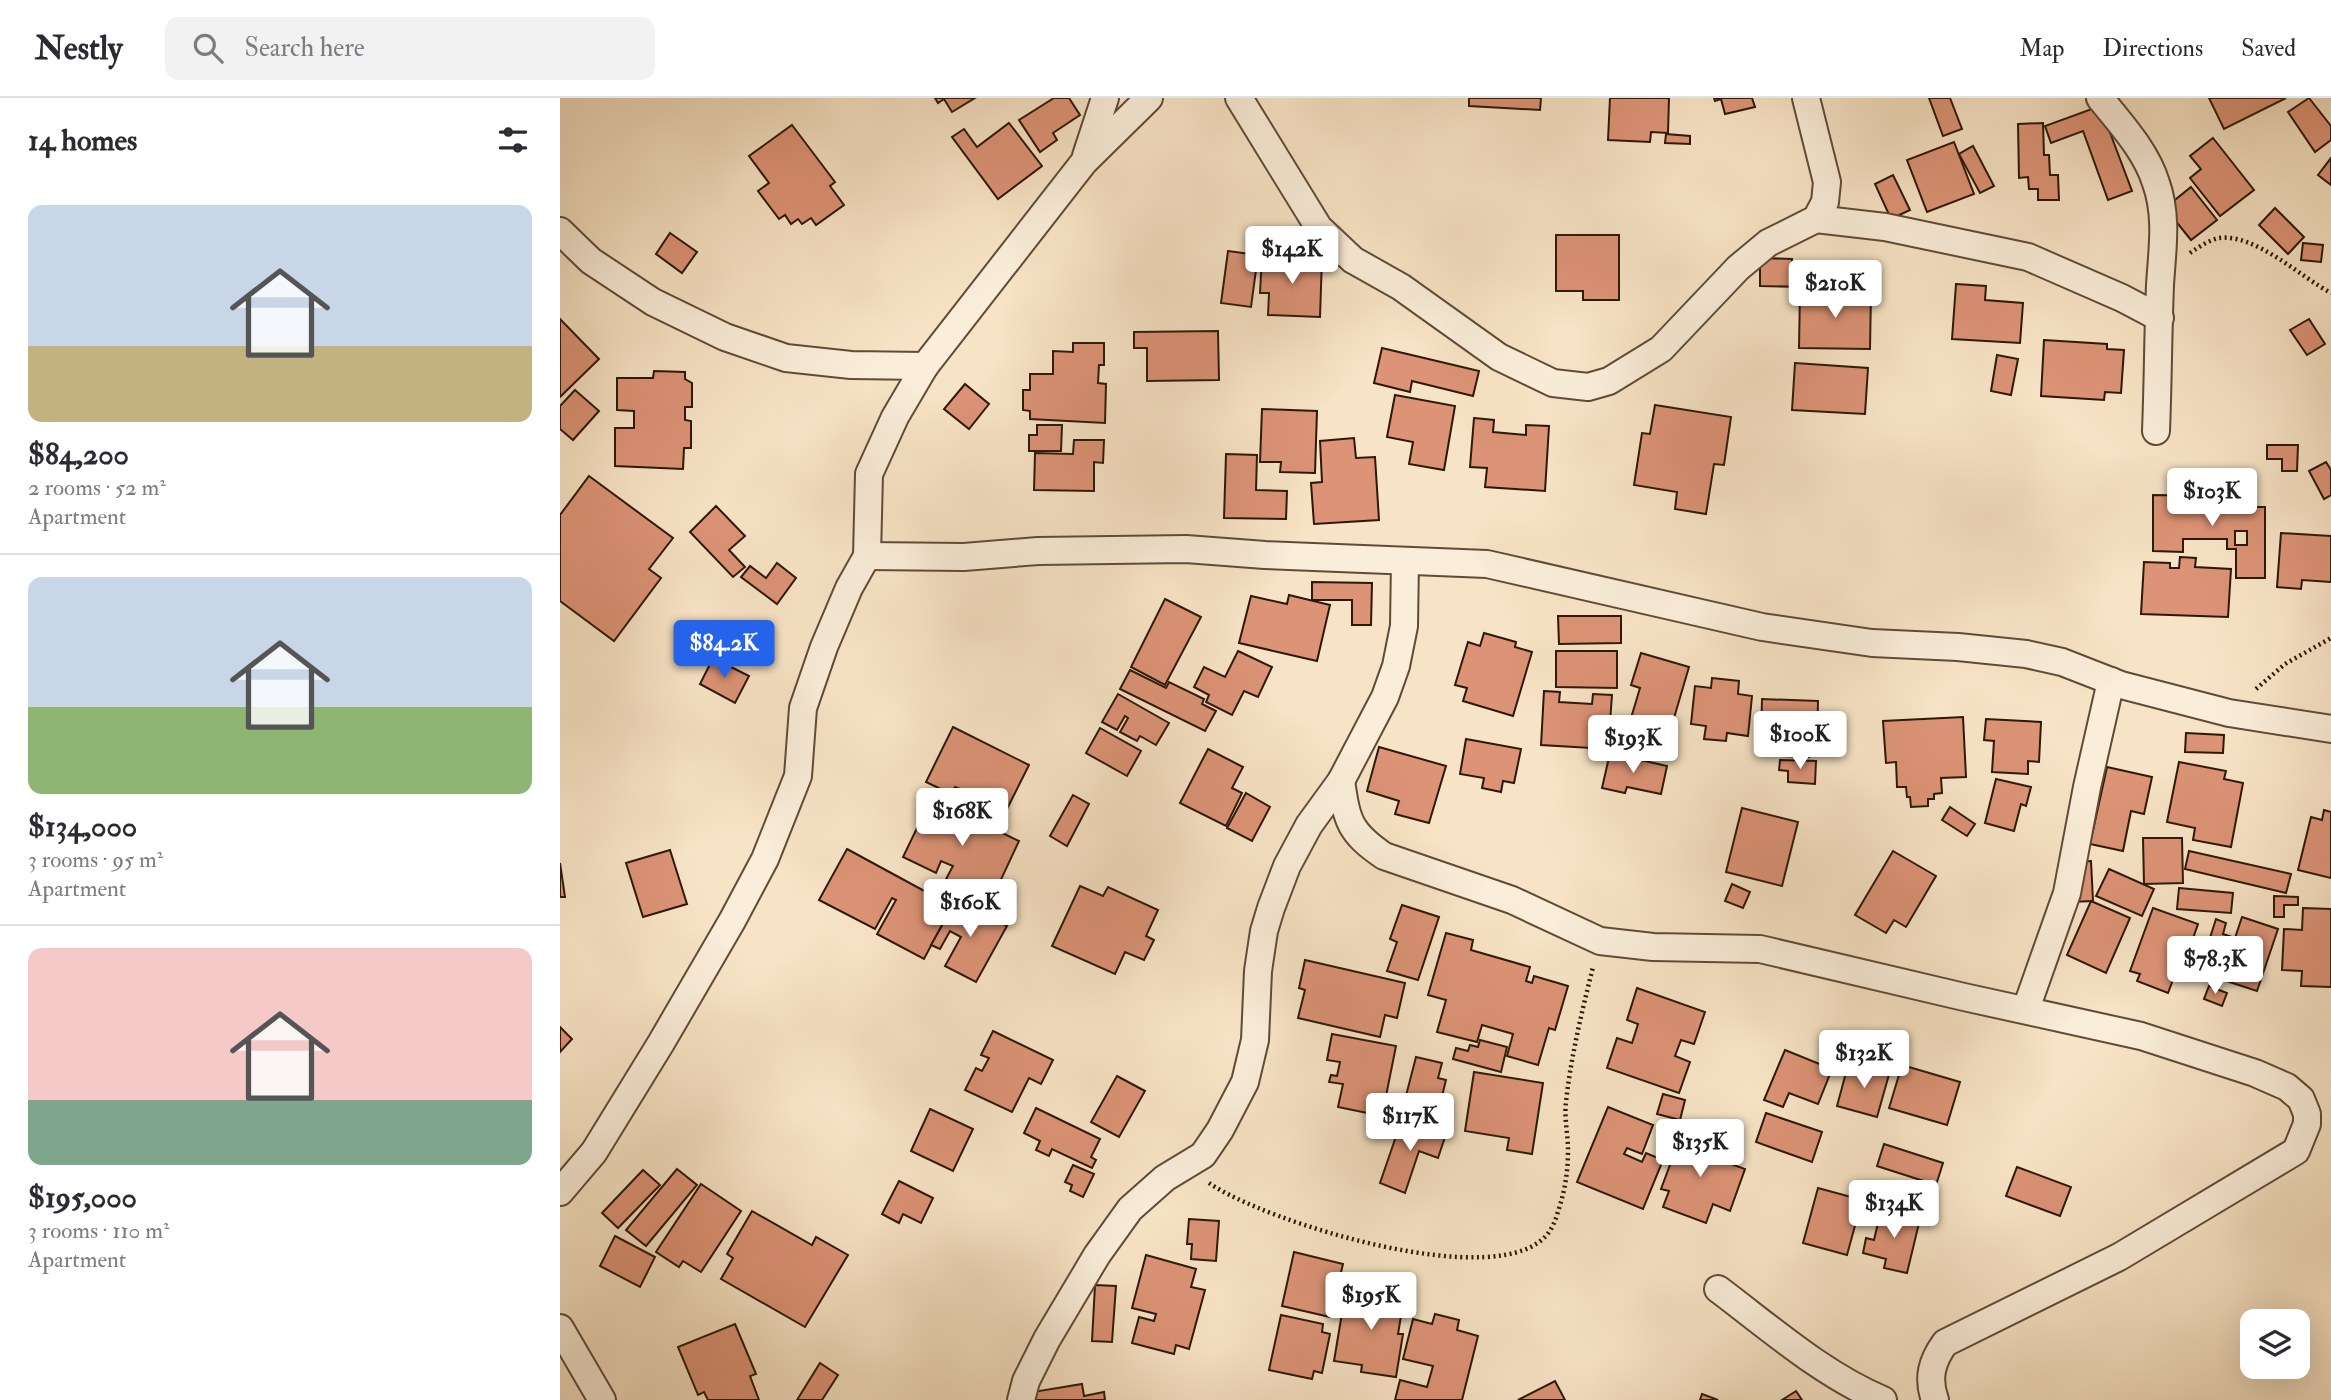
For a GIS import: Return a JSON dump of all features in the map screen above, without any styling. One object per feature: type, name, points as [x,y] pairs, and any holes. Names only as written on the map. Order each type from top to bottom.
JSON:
[{"type":"street","points":[[1084,162],[1105,98]]},
{"type":"street","points":[[560,1192],[594,1152],[732,921],[765,859],[798,776],[803,708],[824,647],[849,588],[867,556],[869,474],[895,417],[925,366],[1084,162],[1149,98]]},
{"type":"street","points":[[1239,98],[1319,228],[1353,260],[1401,288],[1499,357],[1553,383],[1588,387],[1609,381],[1631,368],[1661,349],[1738,268],[1768,243],[1816,219],[1885,228],[2028,257],[2122,298],[2160,318]]},
{"type":"street","points":[[1806,98],[1826,182],[1825,202],[1816,219]]},
{"type":"street","points":[[2100,98],[2148,163],[2157,185],[2163,216],[2156,431]]},
{"type":"street","points":[[560,231],[591,261],[653,302],[725,337],[786,358],[851,365],[925,366]]},
{"type":"street","points":[[867,556],[964,557],[1038,551],[1186,549],[1487,564],[1762,627],[1872,643],[1958,647],[2026,654],[2063,663],[2111,681],[2229,713],[2331,729]]},
{"type":"street","points":[[1021,1400],[1026,1381],[1047,1339],[1097,1255],[1130,1209],[1166,1178],[1203,1155],[1220,1130],[1245,1082],[1255,1040],[1258,971],[1264,931],[1271,908],[1287,866],[1309,825],[1341,780],[1385,697],[1396,666],[1404,626],[1405,561]]},
{"type":"street","points":[[2026,1009],[2067,893],[2111,681]]},
{"type":"street","points":[[1341,780],[1351,827],[1367,845],[1384,856],[1512,900],[1600,941],[1653,947],[1760,949],[2141,1035],[2255,1073],[2287,1087],[2301,1100],[2307,1114],[2307,1124],[2296,1151],[2119,1257],[1945,1343],[1932,1361],[1931,1389],[1936,1400]]},
{"type":"street","points":[[1718,1289],[1802,1352],[1883,1400]]},
{"type":"street","points":[[560,1328],[602,1400]]},
{"type":"path","points":[[2160,285],[2189,254],[2220,238],[2234,239],[2276,256],[2311,283],[2331,293]]},
{"type":"path","points":[[2229,713],[2285,664],[2331,638]]},
{"type":"path","points":[[1185,1166],[1223,1193],[1362,1243],[1437,1257],[1497,1255],[1533,1247],[1550,1231],[1567,1180],[1566,1106],[1569,1079],[1600,941]]},
{"type":"building","points":[[935,98],[975,98],[952,112],[944,99],[938,103]]},
{"type":"building","points":[[1054,98],[1069,98],[1080,115],[1053,133],[1057,140],[1040,152],[1019,120]]},
{"type":"building","points":[[1469,98],[1541,98],[1540,110],[1469,106]]},
{"type":"building","points":[[1610,98],[1669,98],[1668,133],[1651,132],[1650,142],[1608,140]]},
{"type":"building","points":[[1714,98],[1752,98],[1755,107],[1725,114],[1721,99],[1715,101]]},
{"type":"building","points":[[1929,98],[1950,98],[1962,129],[1943,136]]},
{"type":"building","points":[[2209,98],[2286,98],[2224,129]]},
{"type":"building","points":[[2309,98],[2331,126],[2331,140],[2315,152],[2288,112]]},
{"type":"building","points":[[2100,106],[2132,191],[2108,200],[2083,131],[2051,143],[2045,126]]},
{"type":"building","points":[[1009,123],[1042,166],[998,199],[952,137],[964,129],[977,147]]},
{"type":"building","points":[[2043,123],[2044,155],[2049,155],[2050,175],[2058,175],[2059,200],[2038,200],[2038,189],[2029,189],[2028,177],[2019,178],[2018,124]]},
{"type":"building","points":[[792,125],[835,182],[830,186],[844,205],[816,225],[811,218],[802,224],[798,219],[791,224],[785,215],[779,219],[758,191],[769,183],[749,156]]},
{"type":"building","points":[[1666,134],[1690,136],[1690,144],[1665,143]]},
{"type":"building","points":[[2213,138],[2254,190],[2220,216],[2190,178],[2201,169],[2190,156]]},
{"type":"building","points":[[1954,142],[1974,194],[1927,212],[1907,160]]},
{"type":"building","points":[[1973,146],[1994,186],[1980,193],[1959,154]]},
{"type":"building","points":[[2331,158],[2331,185],[2318,175]]},
{"type":"building","points":[[1893,175],[1910,210],[1891,219],[1875,184]]},
{"type":"building","points":[[2191,187],[2217,220],[2191,240],[2165,208]]},
{"type":"building","points":[[2275,208],[2304,237],[2288,254],[2259,225]]},
{"type":"building","points":[[670,233],[697,252],[682,273],[656,254]]},
{"type":"building","points":[[1556,235],[1619,235],[1619,300],[1583,300],[1583,291],[1556,291]]},
{"type":"building","points":[[2303,243],[2323,245],[2321,262],[2301,260]]},
{"type":"building","points":[[1228,251],[1258,255],[1251,307],[1221,303]]},
{"type":"building","points":[[1262,256],[1289,257],[1289,274],[1294,274],[1295,257],[1322,258],[1320,317],[1268,315],[1269,293],[1260,293]]},
{"type":"building","points":[[1760,258],[1792,259],[1792,275],[1808,276],[1808,287],[1760,286]]},
{"type":"building","points":[[1956,284],[1986,286],[1985,300],[2023,303],[2020,343],[1952,339]]},
{"type":"building","points":[[1800,291],[1871,292],[1870,349],[1799,348]]},
{"type":"building","points":[[560,319],[599,359],[560,397]]},
{"type":"building","points":[[2309,319],[2325,344],[2307,355],[2290,330]]},
{"type":"building","points":[[1218,331],[1219,380],[1147,381],[1147,348],[1134,348],[1134,332]]},
{"type":"building","points":[[2044,340],[2107,344],[2107,349],[2124,350],[2121,393],[2105,392],[2104,400],[2041,396]]},
{"type":"building","points":[[1073,343],[1104,343],[1104,365],[1099,365],[1098,383],[1106,384],[1105,423],[1030,419],[1030,411],[1023,410],[1023,390],[1030,390],[1030,374],[1053,374],[1053,351],[1073,352]]},
{"type":"building","points":[[1382,348],[1479,371],[1473,396],[1412,381],[1410,392],[1374,383]]},
{"type":"building","points":[[1997,355],[2018,359],[2011,395],[1991,391]]},
{"type":"building","points":[[1795,363],[1868,368],[1865,414],[1792,410]]},
{"type":"building","points":[[654,371],[685,372],[685,379],[692,383],[692,407],[685,407],[685,420],[691,421],[691,448],[684,448],[683,469],[615,466],[615,428],[634,428],[634,411],[617,410],[617,378],[653,378]]},
{"type":"building","points":[[965,384],[989,404],[969,429],[944,409]]},
{"type":"building","points":[[575,390],[599,411],[573,440],[560,429],[560,406]]},
{"type":"building","points":[[1395,395],[1455,406],[1444,470],[1409,464],[1413,442],[1387,437]]},
{"type":"building","points":[[1655,405],[1731,417],[1724,465],[1714,464],[1706,514],[1675,509],[1677,492],[1634,485],[1642,433],[1650,434]]},
{"type":"building","points":[[1262,409],[1317,411],[1315,473],[1280,472],[1281,462],[1260,462]]},
{"type":"building","points":[[1474,418],[1494,420],[1493,432],[1526,435],[1526,425],[1549,426],[1545,491],[1485,487],[1487,468],[1470,467]]},
{"type":"building","points":[[1037,425],[1062,425],[1061,451],[1029,451],[1029,435],[1037,435]]},
{"type":"building","points":[[1354,438],[1356,458],[1375,457],[1379,520],[1314,524],[1311,483],[1322,482],[1320,441]]},
{"type":"building","points":[[1074,440],[1104,440],[1103,463],[1094,462],[1094,491],[1034,490],[1035,453],[1073,454]]},
{"type":"building","points":[[2267,445],[2298,445],[2297,471],[2282,471],[2282,459],[2267,459]]},
{"type":"building","points":[[1226,454],[1257,455],[1256,490],[1287,491],[1286,519],[1224,518]]},
{"type":"building","points":[[2326,462],[2331,470],[2331,495],[2324,499],[2309,471]]},
{"type":"building","points":[[589,476],[673,538],[649,569],[661,578],[614,641],[560,601],[560,515]]},
{"type":"building","points":[[2153,495],[2235,496],[2235,507],[2265,507],[2265,578],[2236,578],[2236,549],[2227,549],[2227,539],[2183,539],[2183,552],[2153,551]],"holes":[[[2235,531],[2247,531],[2247,545],[2235,545]]]},
{"type":"building","points":[[716,506],[745,536],[729,550],[745,567],[733,577],[690,532]]},
{"type":"building","points":[[2281,533],[2331,536],[2331,582],[2302,580],[2301,589],[2277,587]]},
{"type":"building","points":[[2180,557],[2196,558],[2195,567],[2231,569],[2228,617],[2141,614],[2144,562],[2170,563],[2170,568],[2179,568]]},
{"type":"building","points":[[777,563],[796,578],[777,604],[741,577],[750,566],[766,578]]},
{"type":"building","points":[[1312,582],[1372,583],[1371,625],[1352,625],[1352,600],[1312,600]]},
{"type":"building","points":[[1289,595],[1330,605],[1317,661],[1239,643],[1251,596],[1287,604]]},
{"type":"building","points":[[1165,599],[1201,617],[1165,685],[1131,667]]},
{"type":"building","points":[[1558,616],[1621,616],[1621,643],[1559,644]]},
{"type":"building","points":[[1484,633],[1516,642],[1515,647],[1532,652],[1513,716],[1463,701],[1467,688],[1455,685],[1468,642],[1480,646]]},
{"type":"building","points":[[1238,651],[1272,667],[1258,697],[1244,691],[1232,715],[1206,702],[1209,695],[1194,687],[1204,667],[1225,677]]},
{"type":"building","points":[[1556,651],[1617,651],[1617,688],[1556,687]]},
{"type":"building","points":[[1641,653],[1689,667],[1664,752],[1618,738],[1624,716],[1631,718],[1640,688],[1631,685]]},
{"type":"building","points":[[713,658],[749,676],[735,703],[700,684]]},
{"type":"building","points":[[1130,670],[1166,688],[1169,682],[1204,699],[1202,704],[1216,711],[1205,731],[1120,689]]},
{"type":"building","points":[[1712,678],[1739,681],[1738,694],[1752,696],[1748,736],[1727,733],[1726,741],[1704,739],[1706,726],[1691,724],[1695,686],[1711,688]]},
{"type":"building","points":[[1544,691],[1560,692],[1559,702],[1592,704],[1593,694],[1612,695],[1608,749],[1541,745]]},
{"type":"building","points":[[1118,694],[1169,723],[1156,745],[1140,736],[1137,741],[1120,732],[1128,718],[1125,716],[1117,730],[1102,722]]},
{"type":"building","points":[[1762,699],[1818,701],[1817,748],[1810,747],[1809,757],[1778,756],[1779,740],[1761,740]]},
{"type":"building","points":[[1963,717],[1966,777],[1941,778],[1942,793],[1934,794],[1934,799],[1928,799],[1928,806],[1911,807],[1906,787],[1897,787],[1896,762],[1886,763],[1883,721]]},
{"type":"building","points":[[1986,719],[2041,722],[2039,762],[2028,761],[2028,774],[1992,772],[1994,741],[1984,740]]},
{"type":"building","points":[[953,727],[1029,765],[1002,819],[961,798],[965,791],[955,787],[951,794],[926,782]]},
{"type":"building","points":[[1100,728],[1141,751],[1127,776],[1086,753]]},
{"type":"building","points":[[2186,733],[2224,735],[2223,753],[2185,752]]},
{"type":"building","points":[[1466,739],[1521,749],[1514,783],[1503,781],[1501,792],[1482,788],[1484,778],[1460,774]]},
{"type":"building","points":[[1379,747],[1446,766],[1429,823],[1395,814],[1399,801],[1367,791]]},
{"type":"building","points":[[1208,749],[1243,767],[1232,788],[1242,793],[1226,826],[1180,803]]},
{"type":"building","points":[[1610,753],[1667,766],[1661,794],[1627,787],[1625,793],[1602,788]]},
{"type":"building","points":[[1780,760],[1816,761],[1815,784],[1788,782],[1788,771],[1779,770]]},
{"type":"building","points":[[2179,762],[2226,771],[2224,779],[2243,783],[2231,847],[2193,840],[2195,828],[2167,822]]},
{"type":"building","points":[[2107,767],[2152,777],[2144,814],[2131,811],[2123,851],[2090,844]]},
{"type":"building","points":[[1996,779],[2031,787],[2026,806],[2021,804],[2014,831],[1985,823]]},
{"type":"building","points":[[1246,793],[1270,807],[1252,841],[1227,828]]},
{"type":"building","points":[[1073,795],[1089,804],[1067,846],[1050,836]]},
{"type":"building","points":[[931,799],[951,808],[953,803],[997,823],[994,829],[1019,841],[991,901],[946,879],[953,866],[941,861],[936,873],[903,857]]},
{"type":"building","points":[[1950,807],[1975,824],[1967,836],[1942,820]]},
{"type":"building","points":[[1742,808],[1798,822],[1782,886],[1726,872]]},
{"type":"building","points":[[2324,810],[2331,812],[2331,878],[2298,870],[2311,817],[2322,820]]},
{"type":"building","points":[[2143,838],[2182,838],[2183,883],[2144,884]]},
{"type":"building","points":[[847,849],[952,906],[924,959],[877,934],[896,900],[892,898],[875,929],[819,900]]},
{"type":"building","points":[[670,850],[687,904],[643,917],[626,863]]},
{"type":"building","points":[[1893,851],[1936,876],[1906,927],[1894,920],[1886,933],[1855,915]]},
{"type":"building","points":[[2189,851],[2291,874],[2286,893],[2185,869]]},
{"type":"building","points":[[2091,861],[2093,901],[2069,902],[2067,862]]},
{"type":"building","points":[[560,863],[565,897],[560,897]]},
{"type":"building","points":[[2109,869],[2154,889],[2142,916],[2096,896]]},
{"type":"building","points":[[1732,884],[1750,892],[1743,908],[1725,901]]},
{"type":"building","points":[[1080,886],[1103,896],[1108,887],[1158,910],[1146,936],[1154,940],[1144,960],[1125,952],[1115,974],[1052,946]]},
{"type":"building","points":[[2179,888],[2233,893],[2231,913],[2177,909]]},
{"type":"building","points":[[2274,896],[2298,897],[2298,905],[2284,905],[2284,917],[2274,917]]},
{"type":"building","points":[[957,899],[1007,926],[976,982],[945,966],[961,937],[950,931],[940,949],[931,945]]},
{"type":"building","points":[[2091,901],[2130,918],[2106,973],[2067,955]]},
{"type":"building","points":[[1402,905],[1439,917],[1418,980],[1387,971],[1397,942],[1390,939]]},
{"type":"building","points":[[2153,908],[2198,924],[2192,941],[2182,938],[2175,956],[2181,958],[2168,993],[2137,981],[2140,974],[2130,971]]},
{"type":"building","points":[[2303,908],[2331,909],[2331,987],[2301,986],[2302,971],[2282,970],[2284,929],[2302,930]]},
{"type":"building","points":[[2242,917],[2278,929],[2257,991],[2199,972],[2216,919],[2226,923],[2223,934],[2235,938]]},
{"type":"building","points":[[1446,933],[1473,940],[1471,950],[1530,967],[1526,981],[1532,983],[1534,976],[1568,986],[1555,1030],[1549,1028],[1538,1065],[1507,1056],[1513,1034],[1482,1025],[1477,1042],[1437,1032],[1446,1000],[1428,995]]},
{"type":"building","points":[[1305,960],[1405,983],[1397,1018],[1385,1015],[1380,1037],[1298,1018],[1305,990],[1299,988]]},
{"type":"building","points":[[2209,986],[2227,993],[2222,1006],[2204,999]]},
{"type":"building","points":[[1637,988],[1705,1012],[1694,1044],[1681,1040],[1675,1056],[1690,1062],[1679,1093],[1607,1068],[1617,1038],[1632,1043],[1638,1024],[1627,1020]]},
{"type":"building","points":[[560,1027],[572,1039],[560,1052]]},
{"type":"building","points":[[993,1031],[1053,1060],[1041,1084],[1029,1078],[1012,1112],[965,1090],[976,1068],[982,1071],[989,1058],[981,1055]]},
{"type":"building","points":[[1332,1034],[1396,1046],[1382,1116],[1338,1107],[1343,1084],[1329,1082],[1331,1075],[1337,1076],[1340,1062],[1327,1060]]},
{"type":"building","points":[[1480,1040],[1507,1047],[1501,1072],[1453,1059],[1456,1048],[1468,1051],[1470,1045],[1478,1047]]},
{"type":"building","points":[[1785,1050],[1832,1069],[1818,1104],[1789,1093],[1783,1107],[1764,1100]]},
{"type":"building","points":[[1416,1057],[1442,1063],[1438,1078],[1446,1080],[1435,1124],[1401,1115]]},
{"type":"building","points":[[1860,1063],[1890,1071],[1877,1117],[1837,1106],[1847,1069],[1858,1072]]},
{"type":"building","points":[[1902,1065],[1960,1082],[1947,1125],[1889,1108]]},
{"type":"building","points":[[1474,1072],[1543,1083],[1532,1154],[1507,1150],[1509,1138],[1465,1131]]},
{"type":"building","points":[[1117,1076],[1145,1091],[1119,1137],[1091,1122]]},
{"type":"building","points":[[1663,1094],[1685,1100],[1680,1120],[1657,1114]]},
{"type":"building","points":[[1608,1107],[1653,1125],[1642,1154],[1627,1148],[1624,1154],[1642,1162],[1646,1153],[1663,1160],[1643,1209],[1577,1182]]},
{"type":"building","points":[[1036,1108],[1100,1139],[1091,1157],[1096,1160],[1092,1168],[1052,1149],[1049,1156],[1036,1150],[1040,1141],[1024,1133]]},
{"type":"building","points":[[930,1109],[973,1129],[953,1171],[911,1151]]},
{"type":"building","points":[[1766,1113],[1822,1132],[1812,1162],[1756,1142]]},
{"type":"building","points":[[1402,1119],[1446,1134],[1438,1158],[1419,1151],[1405,1193],[1380,1183]]},
{"type":"building","points":[[1690,1128],[1716,1137],[1709,1156],[1745,1169],[1730,1211],[1713,1204],[1706,1223],[1663,1207],[1669,1191],[1661,1189],[1677,1146],[1682,1148]]},
{"type":"building","points":[[1884,1144],[1943,1163],[1936,1185],[1877,1166]]},
{"type":"building","points":[[1073,1165],[1094,1174],[1083,1197],[1070,1191],[1072,1185],[1065,1182]]},
{"type":"building","points":[[2017,1167],[2071,1187],[2060,1216],[2006,1196]]},
{"type":"building","points":[[677,1169],[697,1185],[646,1246],[626,1230]]},
{"type":"building","points":[[643,1170],[660,1185],[618,1228],[602,1213]]},
{"type":"building","points":[[899,1181],[933,1198],[921,1223],[903,1214],[899,1223],[882,1214]]},
{"type":"building","points":[[701,1184],[741,1211],[701,1272],[683,1261],[679,1267],[656,1252]]},
{"type":"building","points":[[1818,1188],[1862,1200],[1847,1255],[1803,1243]]},
{"type":"building","points":[[1881,1210],[1920,1219],[1907,1273],[1884,1268],[1886,1259],[1863,1253],[1866,1238],[1874,1240]]},
{"type":"building","points":[[752,1211],[812,1245],[816,1237],[848,1255],[805,1327],[721,1279],[733,1258],[727,1254]]},
{"type":"building","points":[[1189,1219],[1219,1221],[1216,1261],[1191,1259],[1192,1244],[1187,1244]]},
{"type":"building","points":[[615,1236],[655,1257],[640,1287],[600,1266]]},
{"type":"building","points":[[1294,1252],[1343,1264],[1330,1317],[1282,1306]]},
{"type":"building","points":[[1146,1255],[1196,1269],[1191,1287],[1205,1290],[1189,1349],[1176,1345],[1174,1354],[1132,1343],[1139,1317],[1154,1321],[1156,1314],[1132,1308]]},
{"type":"building","points":[[1095,1285],[1116,1286],[1112,1342],[1092,1341]]},
{"type":"building","points":[[1346,1289],[1404,1298],[1398,1334],[1403,1334],[1396,1377],[1361,1372],[1362,1365],[1334,1361]]},
{"type":"building","points":[[1435,1314],[1459,1320],[1457,1330],[1478,1336],[1462,1400],[1395,1400],[1400,1380],[1427,1387],[1433,1366],[1403,1359],[1413,1319],[1432,1324]]},
{"type":"building","points":[[1281,1315],[1323,1324],[1322,1332],[1330,1334],[1322,1373],[1314,1371],[1312,1379],[1269,1370]]},
{"type":"building","points":[[735,1324],[756,1374],[750,1376],[759,1400],[708,1400],[704,1392],[698,1395],[678,1347]]},
{"type":"building","points":[[820,1363],[838,1375],[822,1400],[797,1400]]},
{"type":"building","points":[[1555,1381],[1565,1400],[1518,1400]]},
{"type":"building","points":[[1082,1384],[1084,1396],[1104,1392],[1105,1400],[1034,1400],[1033,1392]]},
{"type":"building","points":[[1796,1391],[1802,1400],[1782,1400]]},
{"type":"building","points":[[1702,1394],[1718,1400],[1700,1400]]}]
